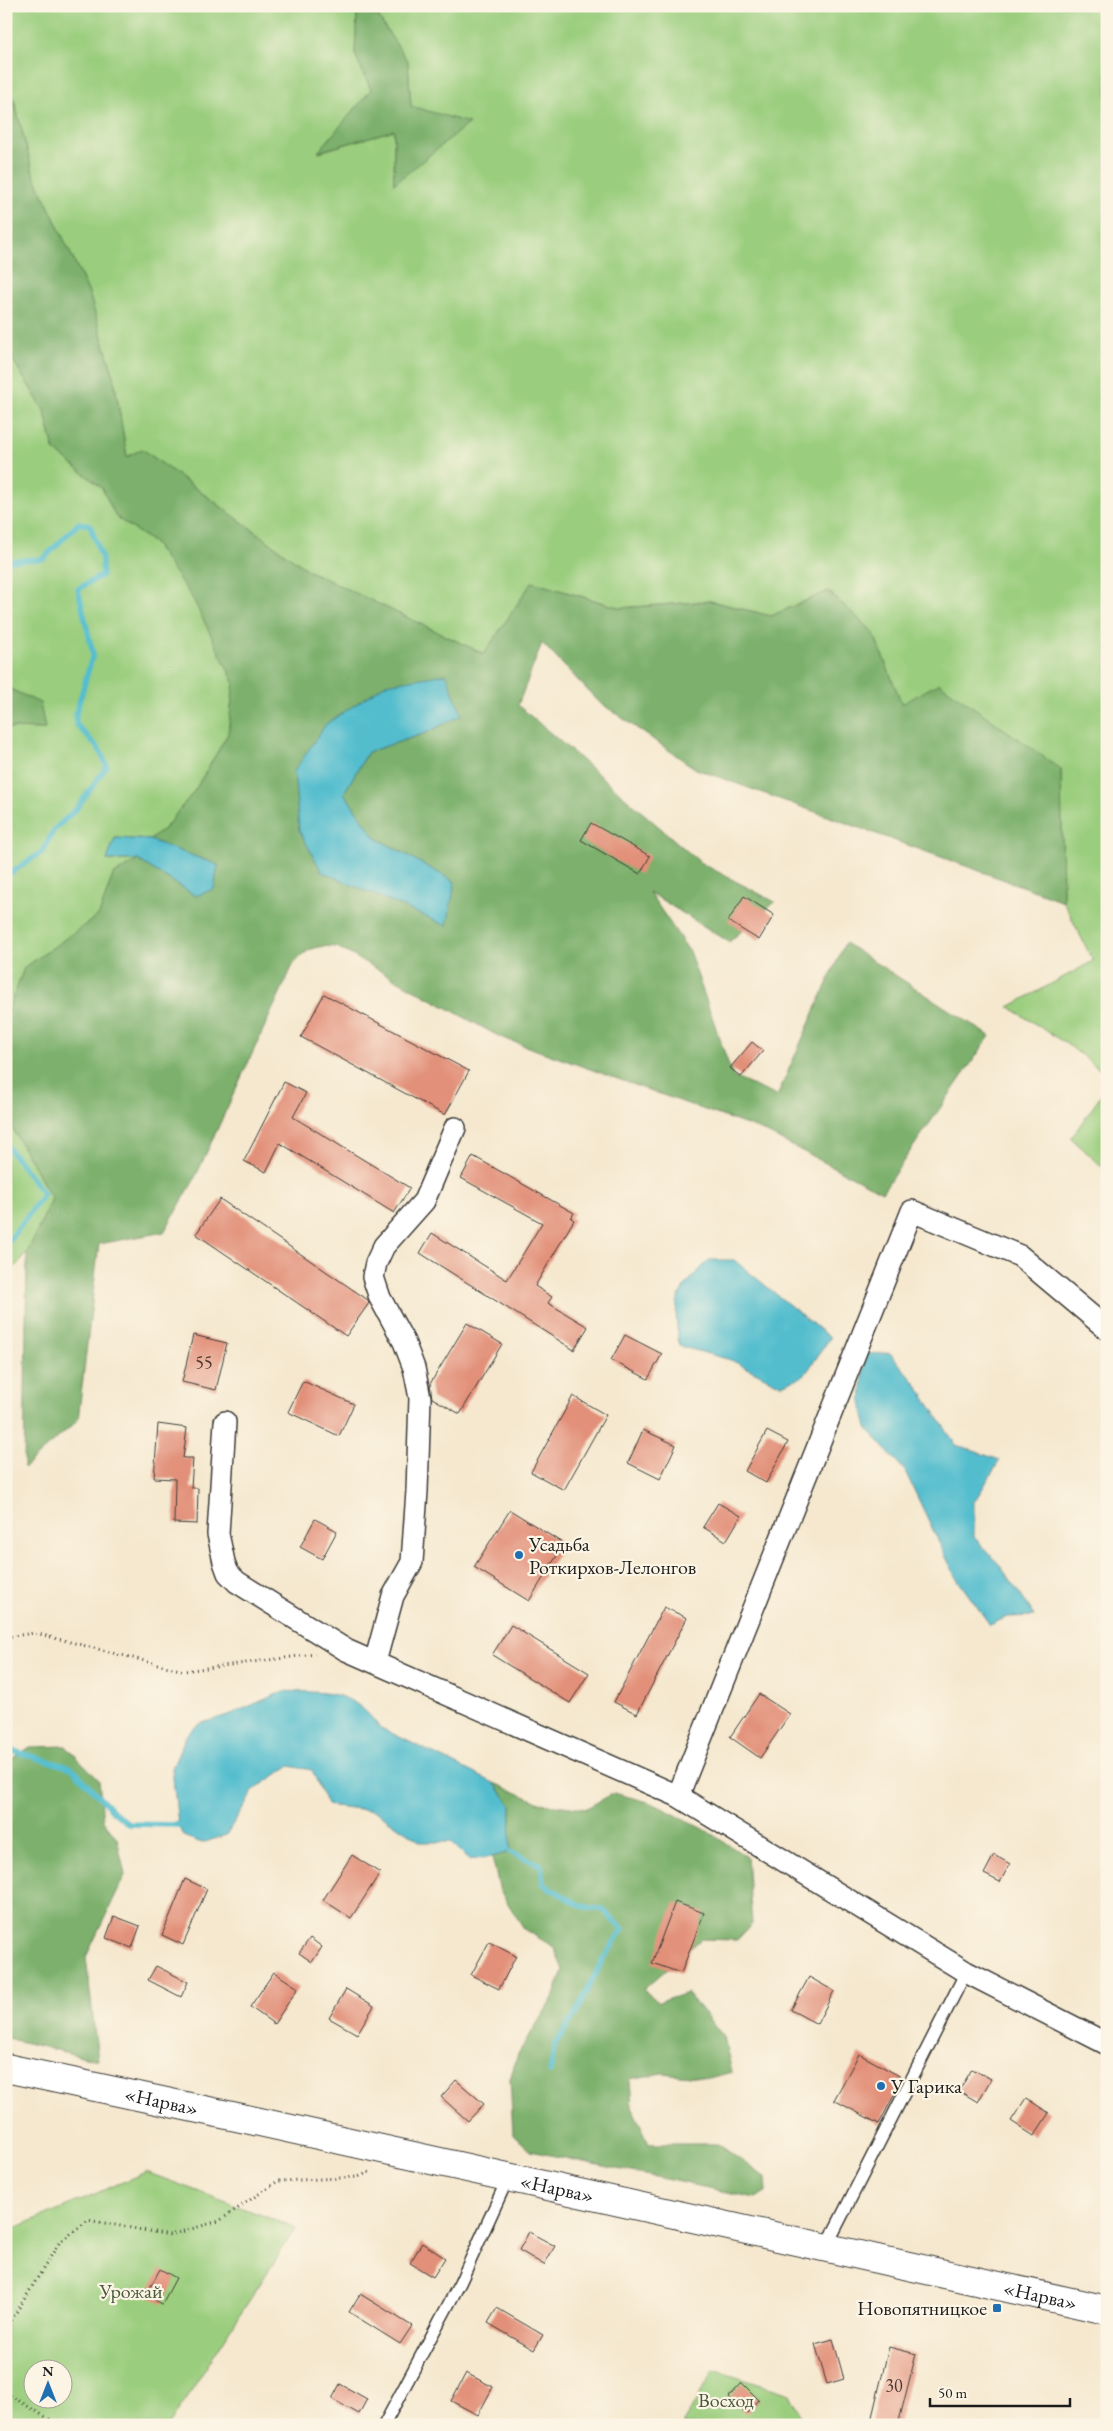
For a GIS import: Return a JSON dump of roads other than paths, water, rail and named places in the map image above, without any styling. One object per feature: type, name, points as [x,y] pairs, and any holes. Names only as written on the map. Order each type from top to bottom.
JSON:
[{"type":"highway","name":"«Нарва»","points":[[6,2068],[246,2119],[1107,2310]]},
{"type":"street","points":[[375,1662],[393,1596],[412,1562],[418,1482],[420,1398],[414,1368],[404,1342],[380,1298],[373,1277],[376,1262],[384,1246],[424,1201],[455,1128]]},
{"type":"street","points":[[678,1796],[912,1211],[1020,1256],[1107,1329]]},
{"type":"street","points":[[225,1422],[218,1534],[220,1552],[228,1572],[236,1582],[346,1650],[678,1796],[966,1972],[1107,2044]]},
{"type":"lane","points":[[825,2248],[966,1972]]},
{"type":"lane","points":[[384,2425],[460,2282],[508,2178]]},
{"type":"water","points":[[446,674],[462,715],[426,733],[368,752],[344,793],[376,838],[455,882],[447,926],[322,872],[299,830],[294,771],[326,724],[386,684]]},
{"type":"water","points":[[115,838],[150,840],[218,865],[214,889],[196,896],[138,860],[107,860]]},
{"type":"water","points":[[709,1260],[734,1260],[830,1338],[804,1376],[781,1385],[731,1360],[679,1346],[676,1316],[679,1297],[689,1281]]},
{"type":"water","points":[[890,1353],[916,1384],[956,1445],[1000,1460],[974,1502],[974,1537],[999,1564],[1035,1616],[1007,1617],[990,1625],[955,1576],[905,1471],[867,1428],[861,1402],[865,1354]]},
{"type":"water","points":[[284,1691],[326,1693],[348,1699],[369,1715],[379,1727],[494,1783],[511,1805],[510,1852],[469,1860],[451,1842],[421,1842],[375,1811],[327,1805],[312,1770],[289,1766],[254,1790],[226,1835],[202,1843],[183,1836],[178,1825],[172,1768],[187,1734],[199,1724],[234,1713]]},
{"type":"waterway","points":[[6,561],[43,559],[79,523],[90,525],[102,559],[102,575],[78,589],[93,654],[76,713],[76,724],[99,749],[107,766],[77,808],[54,830],[42,852],[6,876]]},
{"type":"waterway","points":[[6,980],[8,984],[6,985]]},
{"type":"waterway","points":[[6,1145],[44,1194],[6,1245]]},
{"type":"waterway","points":[[6,1749],[72,1768],[114,1812],[129,1824],[178,1825]]},
{"type":"waterway","points":[[510,1852],[541,1865],[543,1884],[581,1906],[603,1910],[623,1929],[602,1961],[575,2015],[555,2044],[550,2072]]},
{"type":"place","name":"Усадьба Роткирхов-Лелонгов","points":[[519,1555]]},
{"type":"place","name":"У Гарика","points":[[881,2086]]},
{"type":"place","name":"Новопятницкое","points":[[997,2308]]},
{"type":"park label","name":"Урожай","points":[[131,2291]]},
{"type":"park label","name":"Восход","points":[[726,2400]]}]
